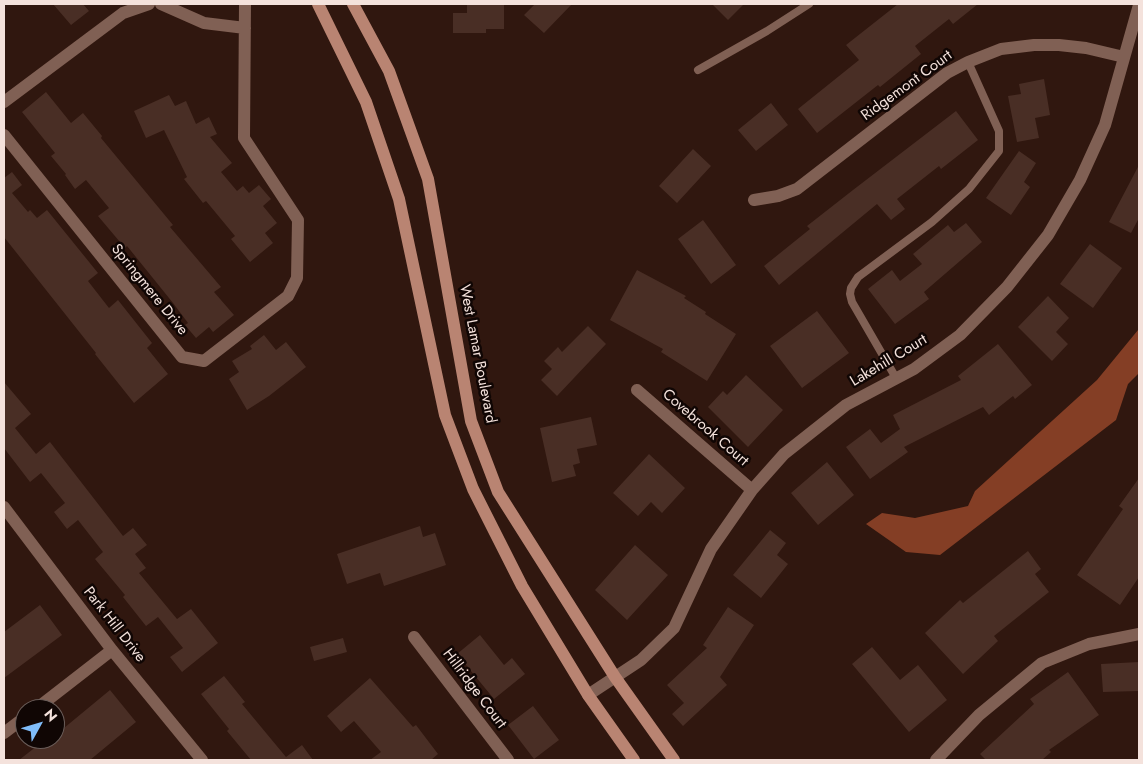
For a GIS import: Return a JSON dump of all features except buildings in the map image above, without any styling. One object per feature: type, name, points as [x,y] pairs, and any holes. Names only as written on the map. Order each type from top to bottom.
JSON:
[{"type":"main road","points":[[318,4],[366,102],[399,199],[445,415],[473,489],[522,586],[588,695],[634,760]]},
{"type":"main road","name":"West Lamar Boulevard","points":[[353,4],[389,71],[428,179],[471,421],[498,492],[615,677],[674,760]]},
{"type":"street","points":[[4,102],[123,13],[149,4]]},
{"type":"street","points":[[161,4],[204,24],[245,28]]},
{"type":"street","name":"Springmere Drive","points":[[4,135],[182,357],[204,361],[288,296],[297,278],[298,220],[244,138],[245,4]]},
{"type":"street","name":"Lakehill Court","points":[[588,695],[641,660],[674,628],[711,549],[752,490],[784,454],[846,405],[914,368],[960,335],[1007,287],[1048,235],[1080,180],[1105,125],[1139,5]]},
{"type":"street","name":"Ridgemont Court","points":[[754,200],[778,196],[797,189],[948,73],[968,62],[1001,49],[1034,45],[1059,45],[1086,48],[1124,58]]},
{"type":"street","name":"Covebrook Court","points":[[637,390],[752,490]]},
{"type":"street","name":"Park Hill Drive","points":[[4,507],[112,650],[202,760]]},
{"type":"street","points":[[937,760],[979,715],[1042,663],[1090,644],[1139,634]]},
{"type":"street","name":"Hillridge Court","points":[[414,637],[508,760]]},
{"type":"street","points":[[49,699],[112,650]]},
{"type":"street","points":[[4,733],[15,725]]},
{"type":"lane","points":[[698,70],[767,31],[808,4]]},
{"type":"lane","points":[[896,378],[852,302],[850,294],[858,276],[932,222],[969,189],[999,151],[1000,131],[968,62]]},
{"type":"shaded area","points":[[1139,325],[1139,373],[1128,384],[1116,420],[940,555],[906,552],[866,524],[882,513],[915,518],[968,506],[975,491],[1097,380],[1138,330]]}]
